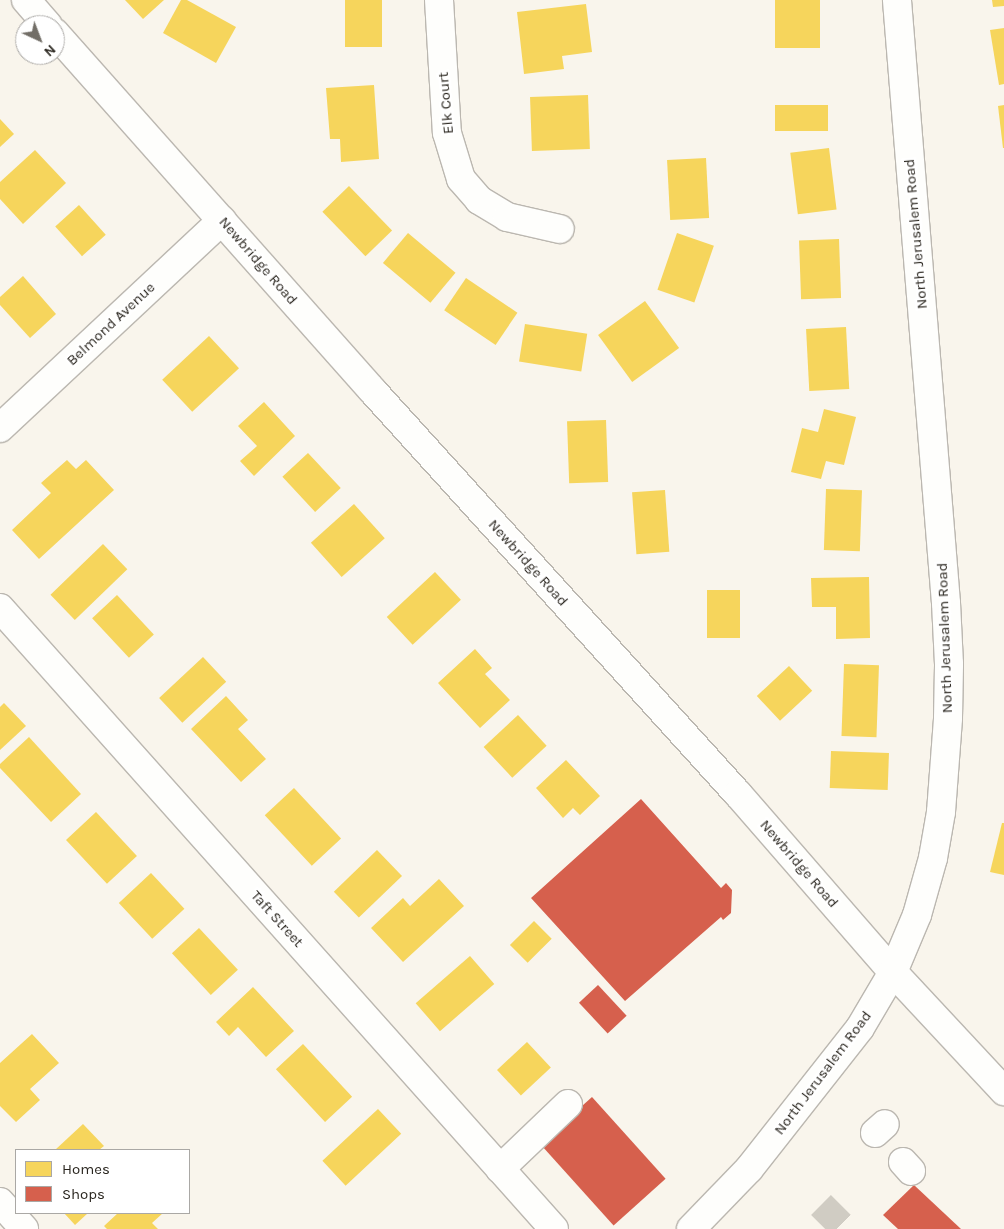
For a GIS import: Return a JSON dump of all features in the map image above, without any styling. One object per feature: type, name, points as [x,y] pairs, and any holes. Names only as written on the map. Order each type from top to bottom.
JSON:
[{"type":"main road","points":[[26,0],[39,15]]},
{"type":"main road","name":"Elk Court","points":[[439,0],[447,133],[461,179],[480,200],[507,217],[560,228]]},
{"type":"main road","name":"North Jerusalem Road","points":[[691,1229],[749,1169],[860,1028],[893,972],[917,914],[933,858],[941,812],[949,664],[946,603],[897,0]]},
{"type":"main road","name":"Newbridge Road","points":[[65,44],[372,390],[738,794],[893,972],[1004,1091]]},
{"type":"main road","name":"Belmond Avenue","points":[[0,428],[222,220]]},
{"type":"main road","name":"Taft Street","points":[[0,608],[554,1229]]},
{"type":"main road","points":[[500,1169],[568,1104]]},
{"type":"main road","points":[[0,1202],[24,1229]]},
{"type":"building: Homes","points":[[125,0],[164,0],[143,19]]},
{"type":"building: Homes","points":[[181,0],[187,0],[236,27],[216,63],[163,33]]},
{"type":"building: Homes","points":[[345,0],[382,0],[382,47],[345,47]]},
{"type":"building: Homes","points":[[775,0],[820,0],[820,48],[775,48]]},
{"type":"building: Homes","points":[[992,0],[1004,0],[1004,6],[993,7]]},
{"type":"building: Homes","points":[[586,4],[592,52],[562,56],[564,69],[524,74],[517,12]]},
{"type":"building: Homes","points":[[1004,28],[1004,84],[999,85],[990,30]]},
{"type":"building: Homes","points":[[374,85],[379,159],[341,162],[340,139],[330,139],[326,88]]},
{"type":"building: Homes","points":[[588,95],[590,149],[532,151],[530,97]]},
{"type":"building: Homes","points":[[775,105],[828,105],[828,131],[775,131]]},
{"type":"building: Homes","points":[[1004,105],[1004,148],[1003,148],[998,106]]},
{"type":"building: Homes","points":[[0,119],[14,134],[0,147]]},
{"type":"building: Homes","points":[[829,148],[837,210],[798,214],[790,153]]},
{"type":"building: Homes","points":[[35,150],[66,183],[23,224],[0,199],[0,182]]},
{"type":"building: Homes","points":[[706,158],[709,218],[670,220],[667,160]]},
{"type":"building: Homes","points":[[349,186],[392,231],[365,256],[322,212]]},
{"type":"building: Homes","points":[[79,205],[106,235],[82,256],[55,226]]},
{"type":"building: Homes","points":[[408,233],[455,273],[430,303],[383,263]]},
{"type":"building: Homes","points":[[677,233],[714,246],[694,302],[657,290]]},
{"type":"building: Homes","points":[[839,239],[841,298],[801,299],[799,240]]},
{"type":"building: Homes","points":[[23,276],[56,314],[30,338],[0,305],[0,297]]},
{"type":"building: Homes","points":[[466,278],[517,313],[496,345],[444,310]]},
{"type":"building: Homes","points":[[645,301],[679,348],[632,382],[598,335]]},
{"type":"building: Homes","points":[[525,324],[587,334],[581,371],[519,362]]},
{"type":"building: Homes","points":[[846,327],[849,389],[809,391],[806,329]]},
{"type":"building: Homes","points":[[209,336],[239,368],[192,412],[162,380]]},
{"type":"building: Homes","points":[[264,402],[295,436],[254,476],[240,461],[257,446],[238,426]]},
{"type":"building: Homes","points":[[824,409],[856,417],[844,465],[826,461],[821,479],[791,472],[802,428],[818,432]]},
{"type":"building: Homes","points":[[606,420],[608,482],[569,483],[567,421]]},
{"type":"building: Homes","points":[[308,453],[341,488],[315,512],[282,477]]},
{"type":"building: Homes","points":[[67,460],[76,469],[86,460],[114,490],[39,559],[12,530],[51,493],[41,483]]},
{"type":"building: Homes","points":[[826,489],[862,490],[860,551],[824,550]]},
{"type":"building: Homes","points":[[665,490],[669,552],[636,554],[632,492]]},
{"type":"building: Homes","points":[[354,504],[385,538],[342,577],[311,543]]},
{"type":"building: Homes","points":[[103,544],[127,569],[75,620],[50,595]]},
{"type":"building: Homes","points":[[435,572],[461,600],[413,645],[387,617]]},
{"type":"building: Homes","points":[[869,577],[870,638],[836,639],[836,607],[812,607],[811,578]]},
{"type":"building: Homes","points":[[707,590],[740,590],[740,638],[707,638]]},
{"type":"building: Homes","points":[[117,595],[154,634],[129,658],[92,618]]},
{"type":"building: Homes","points":[[475,649],[492,668],[485,674],[510,700],[480,728],[438,683]]},
{"type":"building: Homes","points":[[203,657],[226,682],[182,723],[159,698]]},
{"type":"building: Homes","points":[[844,664],[879,665],[876,737],[841,736]]},
{"type":"building: Homes","points":[[789,666],[812,691],[780,721],[757,696]]},
{"type":"building: Homes","points":[[226,696],[248,720],[238,729],[266,759],[241,782],[191,729]]},
{"type":"building: Homes","points":[[4,703],[26,726],[0,750],[0,707]]},
{"type":"building: Homes","points":[[518,715],[547,746],[512,778],[484,747]]},
{"type":"building: Homes","points":[[29,737],[81,794],[51,822],[0,768],[0,764]]},
{"type":"building: Homes","points":[[831,751],[889,753],[888,790],[830,788]]},
{"type":"building: Homes","points":[[566,760],[600,796],[580,815],[573,808],[563,818],[536,788]]},
{"type":"building: Homes","points":[[294,788],[341,838],[312,866],[265,815]]},
{"type":"building: Homes","points":[[96,812],[137,856],[107,884],[66,840]]},
{"type":"building: Homes","points":[[1002,823],[1004,823],[1004,875],[990,872]]},
{"type":"building: Homes","points":[[377,850],[402,876],[359,918],[334,892]]},
{"type":"building: Homes","points":[[151,873],[184,909],[152,939],[119,903]]},
{"type":"building: Homes","points":[[439,879],[464,906],[403,962],[371,928],[403,898],[410,906]]},
{"type":"building: Homes","points":[[534,921],[552,939],[528,963],[510,945]]},
{"type":"building: Homes","points":[[199,928],[238,970],[211,995],[172,953]]},
{"type":"building: Homes","points":[[470,956],[494,984],[440,1031],[416,1003]]},
{"type":"building: Homes","points":[[253,987],[294,1031],[266,1057],[238,1027],[229,1036],[216,1022]]},
{"type":"building: Homes","points":[[32,1034],[59,1063],[30,1089],[40,1100],[16,1122],[0,1106],[0,1063]]},
{"type":"building: Homes","points":[[527,1042],[551,1068],[521,1096],[497,1070]]},
{"type":"building: Homes","points":[[303,1044],[352,1097],[325,1122],[276,1069]]},
{"type":"building: Homes","points":[[378,1109],[401,1134],[346,1186],[322,1161]]},
{"type":"building: Homes","points":[[83,1124],[104,1146],[100,1149],[56,1149]]},
{"type":"building: Homes","points":[[65,1214],[87,1214],[75,1225]]},
{"type":"building: Homes","points":[[117,1214],[162,1214],[152,1223],[158,1229],[107,1229],[104,1226]]},
{"type":"building: Shops","points":[[641,799],[721,888],[726,883],[732,890],[731,913],[723,920],[721,917],[625,1001],[531,898]]},
{"type":"building: Shops","points":[[598,985],[627,1016],[608,1033],[579,1003]]},
{"type":"building: Shops","points":[[592,1097],[666,1179],[614,1226],[540,1144]]},
{"type":"building: Shops","points":[[914,1185],[961,1229],[898,1229],[883,1215]]},
{"type":"tunnel","points":[[821,1205],[842,1226]]}]
